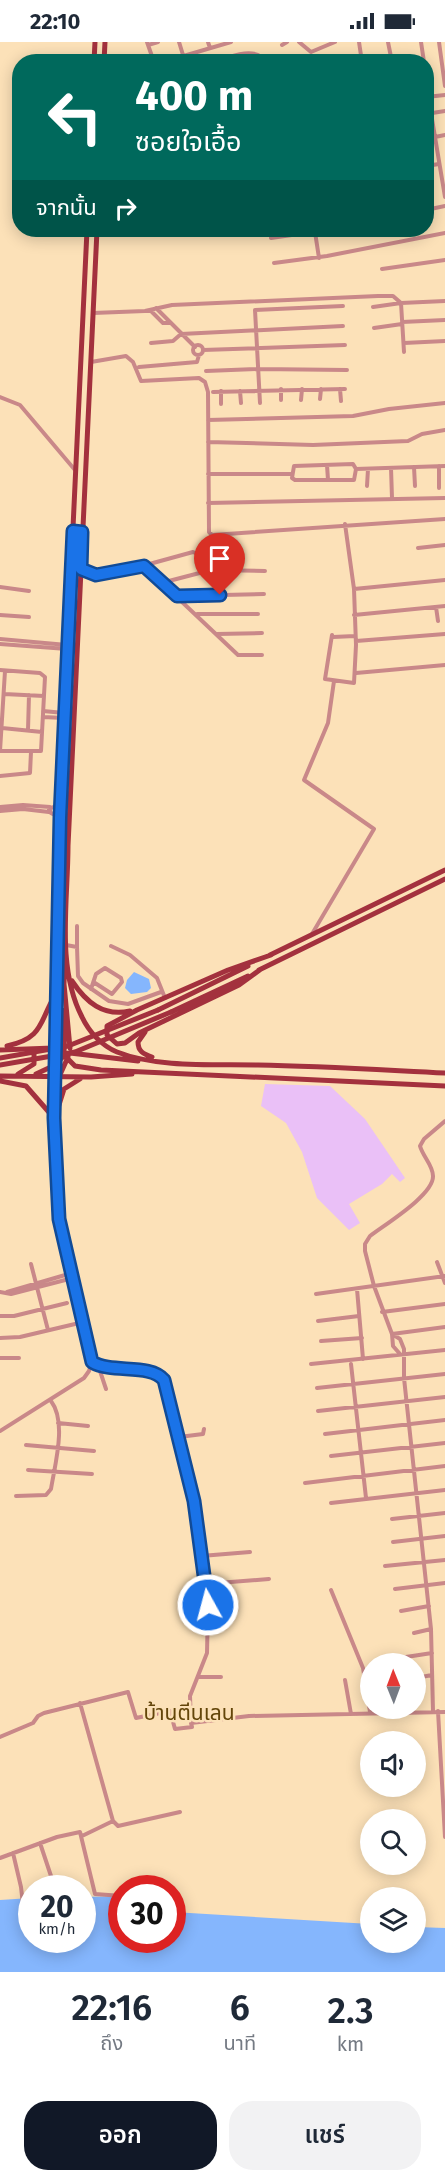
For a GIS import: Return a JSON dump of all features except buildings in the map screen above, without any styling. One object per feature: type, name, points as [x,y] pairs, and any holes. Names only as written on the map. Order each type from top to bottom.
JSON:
[{"type":"main road","points":[[87,237],[60,804],[55,1031],[62,1052],[79,1067],[145,1073],[445,1086]]},
{"type":"main road","points":[[56,1073],[62,1052],[66,1009],[64,976],[97,237]]},
{"type":"main road","points":[[73,531],[82,532]]},
{"type":"main road","points":[[0,1058],[68,1046],[158,1010],[443,871]]},
{"type":"main road","points":[[0,1065],[75,1052],[171,1012],[445,879]]},
{"type":"main road","points":[[66,947],[69,977],[82,1018],[106,1046],[136,1058],[167,1061]]},
{"type":"main road","points":[[261,969],[239,985],[120,1044],[107,1035],[107,1026],[163,995],[271,955]]},
{"type":"main road","points":[[69,977],[81,995],[100,1009],[117,1013],[137,1010]]},
{"type":"main road","points":[[0,1047],[13,1045],[30,1037],[42,1026],[55,995]]},
{"type":"main road","points":[[56,1073],[62,1052],[66,1009]]},
{"type":"main road","points":[[55,1031],[59,1036],[65,1028]]},
{"type":"main road","points":[[149,1029],[138,1042],[140,1051],[167,1061]]},
{"type":"main road","points":[[0,1047],[130,1061],[445,1073]]},
{"type":"main road","points":[[25,1048],[42,1054],[56,1073]]},
{"type":"main road","points":[[0,1079],[28,1070],[34,1064],[34,1054],[25,1048]]},
{"type":"main road","points":[[56,1073],[62,1052]]},
{"type":"main road","points":[[130,1061],[128,1066],[135,1072]]},
{"type":"main road","points":[[33,1076],[56,1073]]},
{"type":"main road","points":[[10,1076],[56,1073],[91,1077],[145,1073]]},
{"type":"main road","points":[[58,1107],[67,1086],[91,1077]]},
{"type":"main road","points":[[0,1079],[26,1086],[54,1118]]},
{"type":"street","points":[[147,44],[158,42]]},
{"type":"street","points":[[208,42],[210,48]]},
{"type":"street","points":[[190,54],[231,42]]},
{"type":"street","points":[[282,45],[287,42]]},
{"type":"street","points":[[299,42],[310,52],[335,42]]},
{"type":"street","points":[[439,42],[445,86]]},
{"type":"street","points":[[434,134],[445,197]]},
{"type":"street","points":[[435,138],[445,135]]},
{"type":"street","points":[[434,164],[445,161]]},
{"type":"street","points":[[271,238],[278,237]]},
{"type":"street","points":[[316,237],[319,258]]},
{"type":"street","points":[[274,263],[319,258],[425,237]]},
{"type":"street","points":[[382,269],[445,260]]},
{"type":"street","points":[[92,313],[393,296],[401,303],[404,352]]},
{"type":"street","points":[[373,307],[445,301]]},
{"type":"street","points":[[260,403],[255,310],[343,306]]},
{"type":"street","points":[[156,308],[195,347]]},
{"type":"street","points":[[150,309],[163,323],[169,323]]},
{"type":"street","points":[[374,328],[402,323],[445,320]]},
{"type":"street","points":[[151,342],[173,342],[181,334],[343,326]]},
{"type":"street","points":[[404,343],[445,341]]},
{"type":"street","points":[[195,347],[200,345],[203,350]]},
{"type":"street","points":[[139,367],[197,362],[203,350],[345,345]]},
{"type":"street","points":[[195,347],[194,353],[199,355]]},
{"type":"street","points":[[90,363],[126,356],[133,362],[141,381],[202,380],[207,386],[208,503],[209,532],[212,535],[445,519]]},
{"type":"street","points":[[206,371],[347,370]]},
{"type":"street","points":[[281,389],[281,400]]},
{"type":"street","points":[[301,400],[302,389]]},
{"type":"street","points":[[321,389],[321,399]]},
{"type":"street","points":[[213,392],[343,389],[341,401]]},
{"type":"street","points":[[240,390],[242,403]]},
{"type":"street","points":[[221,392],[221,404]]},
{"type":"street","points":[[0,397],[20,405],[64,460],[76,471]]},
{"type":"street","points":[[208,420],[353,416],[389,409],[445,403]]},
{"type":"street","points":[[208,442],[314,445],[408,441],[422,434],[445,430]]},
{"type":"street","points":[[353,464],[356,469],[354,480],[294,480],[292,474],[294,466],[353,464]]},
{"type":"street","points":[[327,465],[328,480]]},
{"type":"street","points":[[439,466],[439,488]]},
{"type":"street","points":[[356,469],[445,466]]},
{"type":"street","points":[[414,467],[415,486]]},
{"type":"street","points":[[392,468],[392,498]]},
{"type":"street","points":[[368,469],[368,486]]},
{"type":"street","points":[[208,474],[292,474]]},
{"type":"street","points":[[208,503],[445,498]]},
{"type":"street","points":[[345,525],[354,589],[356,639],[355,681],[351,684],[325,679],[332,636],[356,639],[445,634]]},
{"type":"street","points":[[418,548],[445,545]]},
{"type":"street","points":[[81,569],[96,575],[144,566],[193,552],[210,559],[211,570]]},
{"type":"street","points":[[144,566],[238,655],[262,655]]},
{"type":"street","points":[[164,583],[211,570],[265,571]]},
{"type":"street","points":[[354,589],[445,580]]},
{"type":"street","points":[[0,587],[29,591]]},
{"type":"street","points":[[177,596],[264,594]]},
{"type":"street","points":[[354,615],[445,606]]},
{"type":"street","points":[[436,607],[438,621]]},
{"type":"street","points":[[196,614],[258,614]]},
{"type":"street","points":[[0,615],[29,617]]},
{"type":"street","points":[[216,634],[262,633]]},
{"type":"street","points":[[0,639],[67,647]]},
{"type":"street","points":[[0,644],[67,647]]},
{"type":"street","points":[[356,673],[445,665]]},
{"type":"street","points":[[3,670],[43,673],[45,677],[41,751],[0,751],[4,694],[3,670]]},
{"type":"street","points":[[312,935],[374,829],[304,780],[328,723],[334,681]]},
{"type":"street","points":[[4,694],[44,696]]},
{"type":"street","points":[[28,730],[29,695]]},
{"type":"street","points":[[43,711],[64,715]]},
{"type":"street","points":[[43,717],[64,715]]},
{"type":"street","points":[[2,728],[42,732]]},
{"type":"street","points":[[0,776],[30,773],[30,752]]},
{"type":"street","points":[[0,807],[23,804],[50,809],[60,818]]},
{"type":"street","points":[[0,811],[50,809],[60,804]]},
{"type":"street","points":[[77,926],[78,976],[91,989],[109,1001],[128,1004],[163,995],[157,978],[130,956],[111,946]]},
{"type":"street","points":[[66,947],[77,947]]},
{"type":"street","points":[[91,989],[95,983],[96,974],[105,968],[121,978],[120,987],[112,993],[109,1001]]},
{"type":"street","points":[[95,983],[112,993]]},
{"type":"street","points":[[0,1431],[51,1401],[84,1378],[92,1362],[57,1210],[56,1073]]},
{"type":"street","points":[[56,1073],[54,1118],[56,1130]]},
{"type":"street","points":[[402,1355],[393,1346],[392,1334],[374,1286],[365,1244],[370,1236],[417,1200],[431,1185],[433,1174],[420,1146],[424,1139],[445,1121]]},
{"type":"street","points":[[437,1263],[445,1276],[445,1282]]},
{"type":"street","points":[[31,1264],[48,1330]]},
{"type":"street","points":[[0,1292],[6,1293],[73,1276]]},
{"type":"street","points":[[316,1294],[445,1276]]},
{"type":"street","points":[[357,1290],[363,1359]]},
{"type":"street","points":[[0,1316],[14,1316],[67,1303]]},
{"type":"street","points":[[382,1312],[445,1304]]},
{"type":"street","points":[[318,1321],[359,1316]]},
{"type":"street","points":[[0,1338],[20,1337],[75,1324]]},
{"type":"street","points":[[392,1334],[445,1327]]},
{"type":"street","points":[[392,1334],[403,1343],[404,1378],[431,1629],[433,1711]]},
{"type":"street","points":[[321,1341],[362,1338]]},
{"type":"street","points":[[311,1364],[445,1350]]},
{"type":"street","points":[[0,1358],[20,1358]]},
{"type":"street","points":[[0,1737],[33,1723],[38,1716],[44,1713],[129,1693],[136,1718],[170,1711],[175,1729],[192,1727],[189,1700],[207,1653],[205,1584],[194,1501],[167,1385],[161,1376],[150,1371],[133,1371],[92,1362]]},
{"type":"street","points":[[351,1364],[366,1498]]},
{"type":"street","points":[[98,1365],[106,1389]]},
{"type":"street","points":[[317,1388],[445,1374]]},
{"type":"street","points":[[318,1411],[445,1397]]},
{"type":"street","points":[[16,1496],[49,1494],[54,1472],[58,1423],[58,1412],[51,1401]]},
{"type":"street","points":[[325,1434],[445,1420]]},
{"type":"street","points":[[58,1423],[88,1426]]},
{"type":"street","points":[[179,1437],[203,1434],[204,1429]]},
{"type":"street","points":[[332,1456],[445,1443]]},
{"type":"street","points":[[26,1445],[94,1450]]},
{"type":"street","points":[[305,1483],[445,1466]]},
{"type":"street","points":[[28,1470],[92,1474]]},
{"type":"street","points":[[331,1503],[445,1490]]},
{"type":"street","points":[[393,1519],[445,1513]]},
{"type":"street","points":[[393,1542],[445,1536]]},
{"type":"street","points":[[201,1556],[250,1552]]},
{"type":"street","points":[[385,1566],[445,1560]]},
{"type":"street","points":[[205,1584],[269,1579]]},
{"type":"street","points":[[395,1588],[445,1583]]},
{"type":"street","points":[[332,1590],[360,1660]]},
{"type":"street","points":[[401,1611],[429,1606]]},
{"type":"street","points":[[414,1633],[431,1629]]},
{"type":"street","points":[[426,1654],[432,1653]]},
{"type":"street","points":[[426,1676],[432,1675]]},
{"type":"street","points":[[198,1677],[221,1677]]},
{"type":"street","points":[[345,1680],[351,1714]]},
{"type":"street","points":[[80,1703],[113,1821],[118,1826],[180,1812]]},
{"type":"street","points":[[426,1711],[445,1712]]},
{"type":"street","points":[[438,1711],[443,1755],[445,1837]]},
{"type":"street","points":[[191,1723],[249,1716],[360,1713]]},
{"type":"street","points":[[82,1836],[113,1821]]},
{"type":"street","points":[[0,1858],[40,1843],[80,1832],[95,1894],[108,1895]]},
{"type":"street","points":[[40,1843],[51,1875]]},
{"type":"street","points":[[13,1853],[18,1875]]},
{"type":"shaded area","points":[[265,1084],[330,1086],[365,1119],[405,1178],[400,1182],[392,1174],[382,1184],[349,1204],[360,1223],[349,1230],[317,1198],[302,1152],[286,1123],[261,1106]]},
{"type":"water","points":[[134,972],[149,979],[151,988],[147,992],[131,994],[125,988],[127,980]]},
{"type":"water","points":[[108,1896],[108,1953],[186,1953],[186,1913],[360,1923],[360,1953],[426,1953],[426,1927],[445,1928],[445,1972],[0,1972],[0,1900],[18,1899],[18,1953],[96,1953],[96,1897]]},
{"type":"district","name":"บ้านตีนเลน","points":[[189,1713]]},
{"type":"route","points":[[208,1605],[194,1501],[167,1385],[156,1372],[128,1370],[92,1362],[56,1197],[53,1066],[60,804],[73,531],[82,532],[81,569],[92,574],[124,571],[144,566],[177,596],[220,595]]}]
